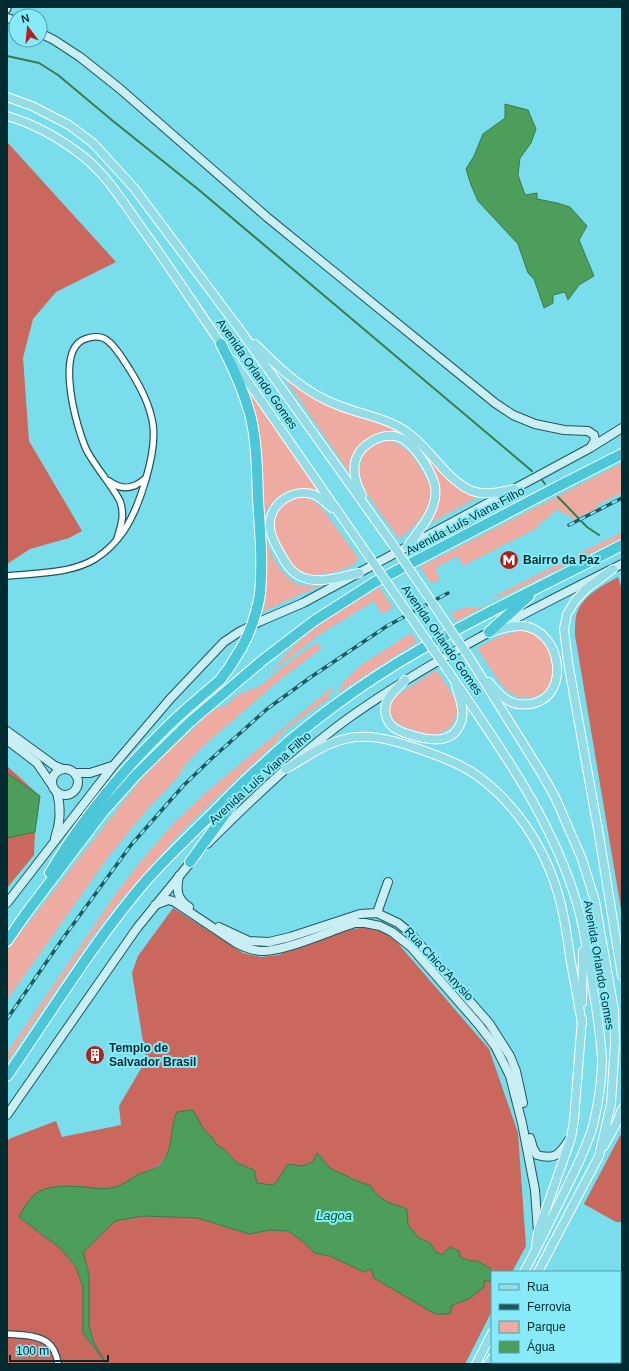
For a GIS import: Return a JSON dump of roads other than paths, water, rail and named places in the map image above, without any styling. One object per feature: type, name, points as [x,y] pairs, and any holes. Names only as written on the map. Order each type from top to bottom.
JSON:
[{"type":"highway","points":[[25,915],[67,843],[101,797],[156,738],[220,680],[229,668],[249,634],[258,609],[262,575],[255,452],[250,416],[241,386],[221,344]]},
{"type":"highway","name":"Avenida Luís Viana Filho","points":[[7,941],[103,812],[158,753],[232,685],[314,622],[375,582],[622,454]]},
{"type":"highway","name":"Avenida Luís Viana Filho","points":[[7,1076],[116,917],[169,856],[259,768],[342,701],[414,653],[463,626],[622,545]]},
{"type":"highway","points":[[488,633],[537,588]]},
{"type":"highway","points":[[190,862],[259,768]]},
{"type":"main road","points":[[48,37],[80,57],[113,84],[268,218],[495,403],[513,416],[535,424],[564,430],[588,431],[594,435],[595,440],[590,448]]},
{"type":"main road","name":"Avenida Orlando Gomes","points":[[7,97],[32,106],[69,125],[93,143],[134,188],[240,330],[369,510],[469,657],[513,726],[555,797],[582,859],[595,901],[611,986],[615,1026],[614,1072],[611,1104],[599,1156],[539,1271]]},
{"type":"main road","name":"Avenida Orlando Gomes","points":[[10,117],[34,126],[61,141],[85,158],[105,178],[149,237],[221,344],[506,756],[551,836],[564,865],[574,892],[583,929],[599,1028],[602,1061],[599,1094],[593,1125],[587,1142],[568,1186],[525,1271]]},
{"type":"main road","points":[[240,330],[288,376],[306,390],[339,406],[376,417],[407,432],[463,486],[478,493],[487,493],[515,488]]},
{"type":"main road","name":"Avenida Luís Viana Filho","points":[[7,902],[50,849],[113,766],[170,699],[224,642],[239,632],[261,621],[303,603],[515,488],[548,472],[622,428]]},
{"type":"main road","points":[[369,510],[358,488],[355,475],[355,462],[360,452],[367,444],[388,436],[399,437],[407,441],[416,451],[426,466],[434,482],[435,489],[433,507],[407,547]]},
{"type":"main road","points":[[349,527],[317,496],[308,493],[292,494],[284,499],[274,508],[270,518],[270,529],[274,542],[286,564],[300,577],[309,580],[319,580],[359,573]]},
{"type":"main road","name":"Avenida Luís Viana Filho","points":[[7,1115],[137,928],[179,875],[226,824],[286,769],[349,718],[405,680],[533,608],[622,564]]},
{"type":"main road","points":[[614,569],[586,589],[575,601],[567,614],[564,629],[568,662],[598,827],[622,976]]},
{"type":"main road","points":[[475,667],[500,694],[508,701],[516,704],[521,705],[538,702],[545,698],[554,685],[557,670],[553,651],[547,639],[541,634],[535,630],[522,626],[511,627],[488,633]]},
{"type":"main road","points":[[405,680],[388,698],[386,704],[387,719],[393,727],[398,730],[424,739],[436,740],[445,738],[454,732],[462,718],[461,704],[455,681]]},
{"type":"main road","points":[[7,731],[55,766],[71,771],[75,774],[78,781],[76,790],[69,795],[60,795],[54,789],[37,763],[7,740]]},
{"type":"main road","points":[[286,769],[325,746],[345,739],[362,736],[380,738],[438,756],[478,777],[499,794],[516,812],[530,831],[555,883],[566,923],[582,1023]]},
{"type":"main road","points":[[75,774],[90,773],[113,766]]},
{"type":"main road","points":[[50,849],[60,820],[60,810],[54,789],[53,777],[55,773],[63,769]]},
{"type":"main road","points":[[179,875],[177,889],[179,897],[183,903],[226,931],[249,941],[264,942],[278,940],[360,914],[377,913]]},
{"type":"main road","points":[[373,924],[371,922],[371,916],[377,913],[388,882]]},
{"type":"main road","name":"Rua Chico Anysio","points":[[155,905],[164,901],[173,901],[236,943],[258,950],[280,949],[355,923],[380,926],[392,932],[411,947],[484,1031],[506,1066],[513,1085],[522,1123],[534,1190],[538,1232]]},
{"type":"main road","name":"Rua Chico Anysio","points":[[377,913],[398,923],[408,931],[489,1023],[510,1056],[516,1071],[532,1148],[537,1155],[549,1157],[555,1156],[560,1153],[571,1138]]},
{"type":"main road","points":[[534,1254],[538,1232],[571,1138],[574,1120],[582,1023],[583,929]]},
{"type":"main road","points":[[599,1156],[617,1122],[622,1109]]},
{"type":"main road","points":[[476,1364],[491,1335]]},
{"type":"street","points":[[7,576],[76,568],[96,558],[117,539],[130,520],[147,476],[154,445],[153,427],[146,399],[127,366],[109,341],[98,337],[91,337],[79,342],[73,351],[70,363],[70,386],[76,421],[87,450],[117,495],[122,507],[123,520],[117,539]]},
{"type":"street","points":[[102,474],[114,485],[123,488],[129,488],[136,485],[147,476]]},
{"type":"street","points":[[8,1334],[37,1337],[46,1341],[56,1353],[58,1364]]},
{"type":"water","points":[[505,104],[528,110],[536,129],[531,143],[520,158],[518,175],[525,195],[537,193],[537,199],[570,207],[587,226],[579,240],[594,276],[579,285],[568,300],[565,292],[553,295],[553,303],[544,308],[534,279],[528,273],[518,244],[478,201],[466,169],[474,156],[483,134],[505,118]]},
{"type":"water","points":[[7,773],[40,796],[35,832],[7,838]]},
{"type":"water","name":"Lagoa","points":[[193,1110],[203,1128],[217,1145],[224,1149],[237,1163],[254,1170],[257,1183],[272,1185],[276,1183],[288,1164],[302,1166],[313,1162],[317,1153],[330,1168],[371,1186],[376,1194],[387,1202],[407,1209],[408,1225],[419,1238],[430,1243],[436,1252],[442,1255],[450,1247],[459,1251],[460,1257],[470,1261],[477,1261],[490,1268],[491,1281],[484,1281],[484,1287],[469,1299],[452,1305],[450,1314],[435,1314],[374,1278],[371,1269],[364,1272],[330,1256],[315,1253],[288,1231],[270,1230],[249,1234],[198,1218],[143,1216],[115,1221],[83,1252],[89,1274],[89,1326],[93,1341],[106,1363],[83,1333],[83,1287],[76,1267],[60,1248],[19,1217],[30,1199],[36,1193],[45,1189],[68,1186],[111,1188],[121,1185],[139,1174],[156,1168],[161,1164],[168,1151],[177,1112]]},
{"type":"waterway","points":[[7,56],[39,63],[58,75],[199,190],[532,471]]},
{"type":"waterway","points":[[542,480],[545,484]]},
{"type":"waterway","points":[[558,497],[587,527],[599,535]]},
{"type":"railway","points":[[569,525],[622,498]]},
{"type":"railway","points":[[7,1019],[61,941],[131,845],[183,786],[267,709],[311,677],[387,626],[448,593]]},
{"type":"place","name":"Bairro da Paz","points":[[509,560]]},
{"type":"place","name":"Templo de Salvador Brasil","points":[[95,1055]]}]
